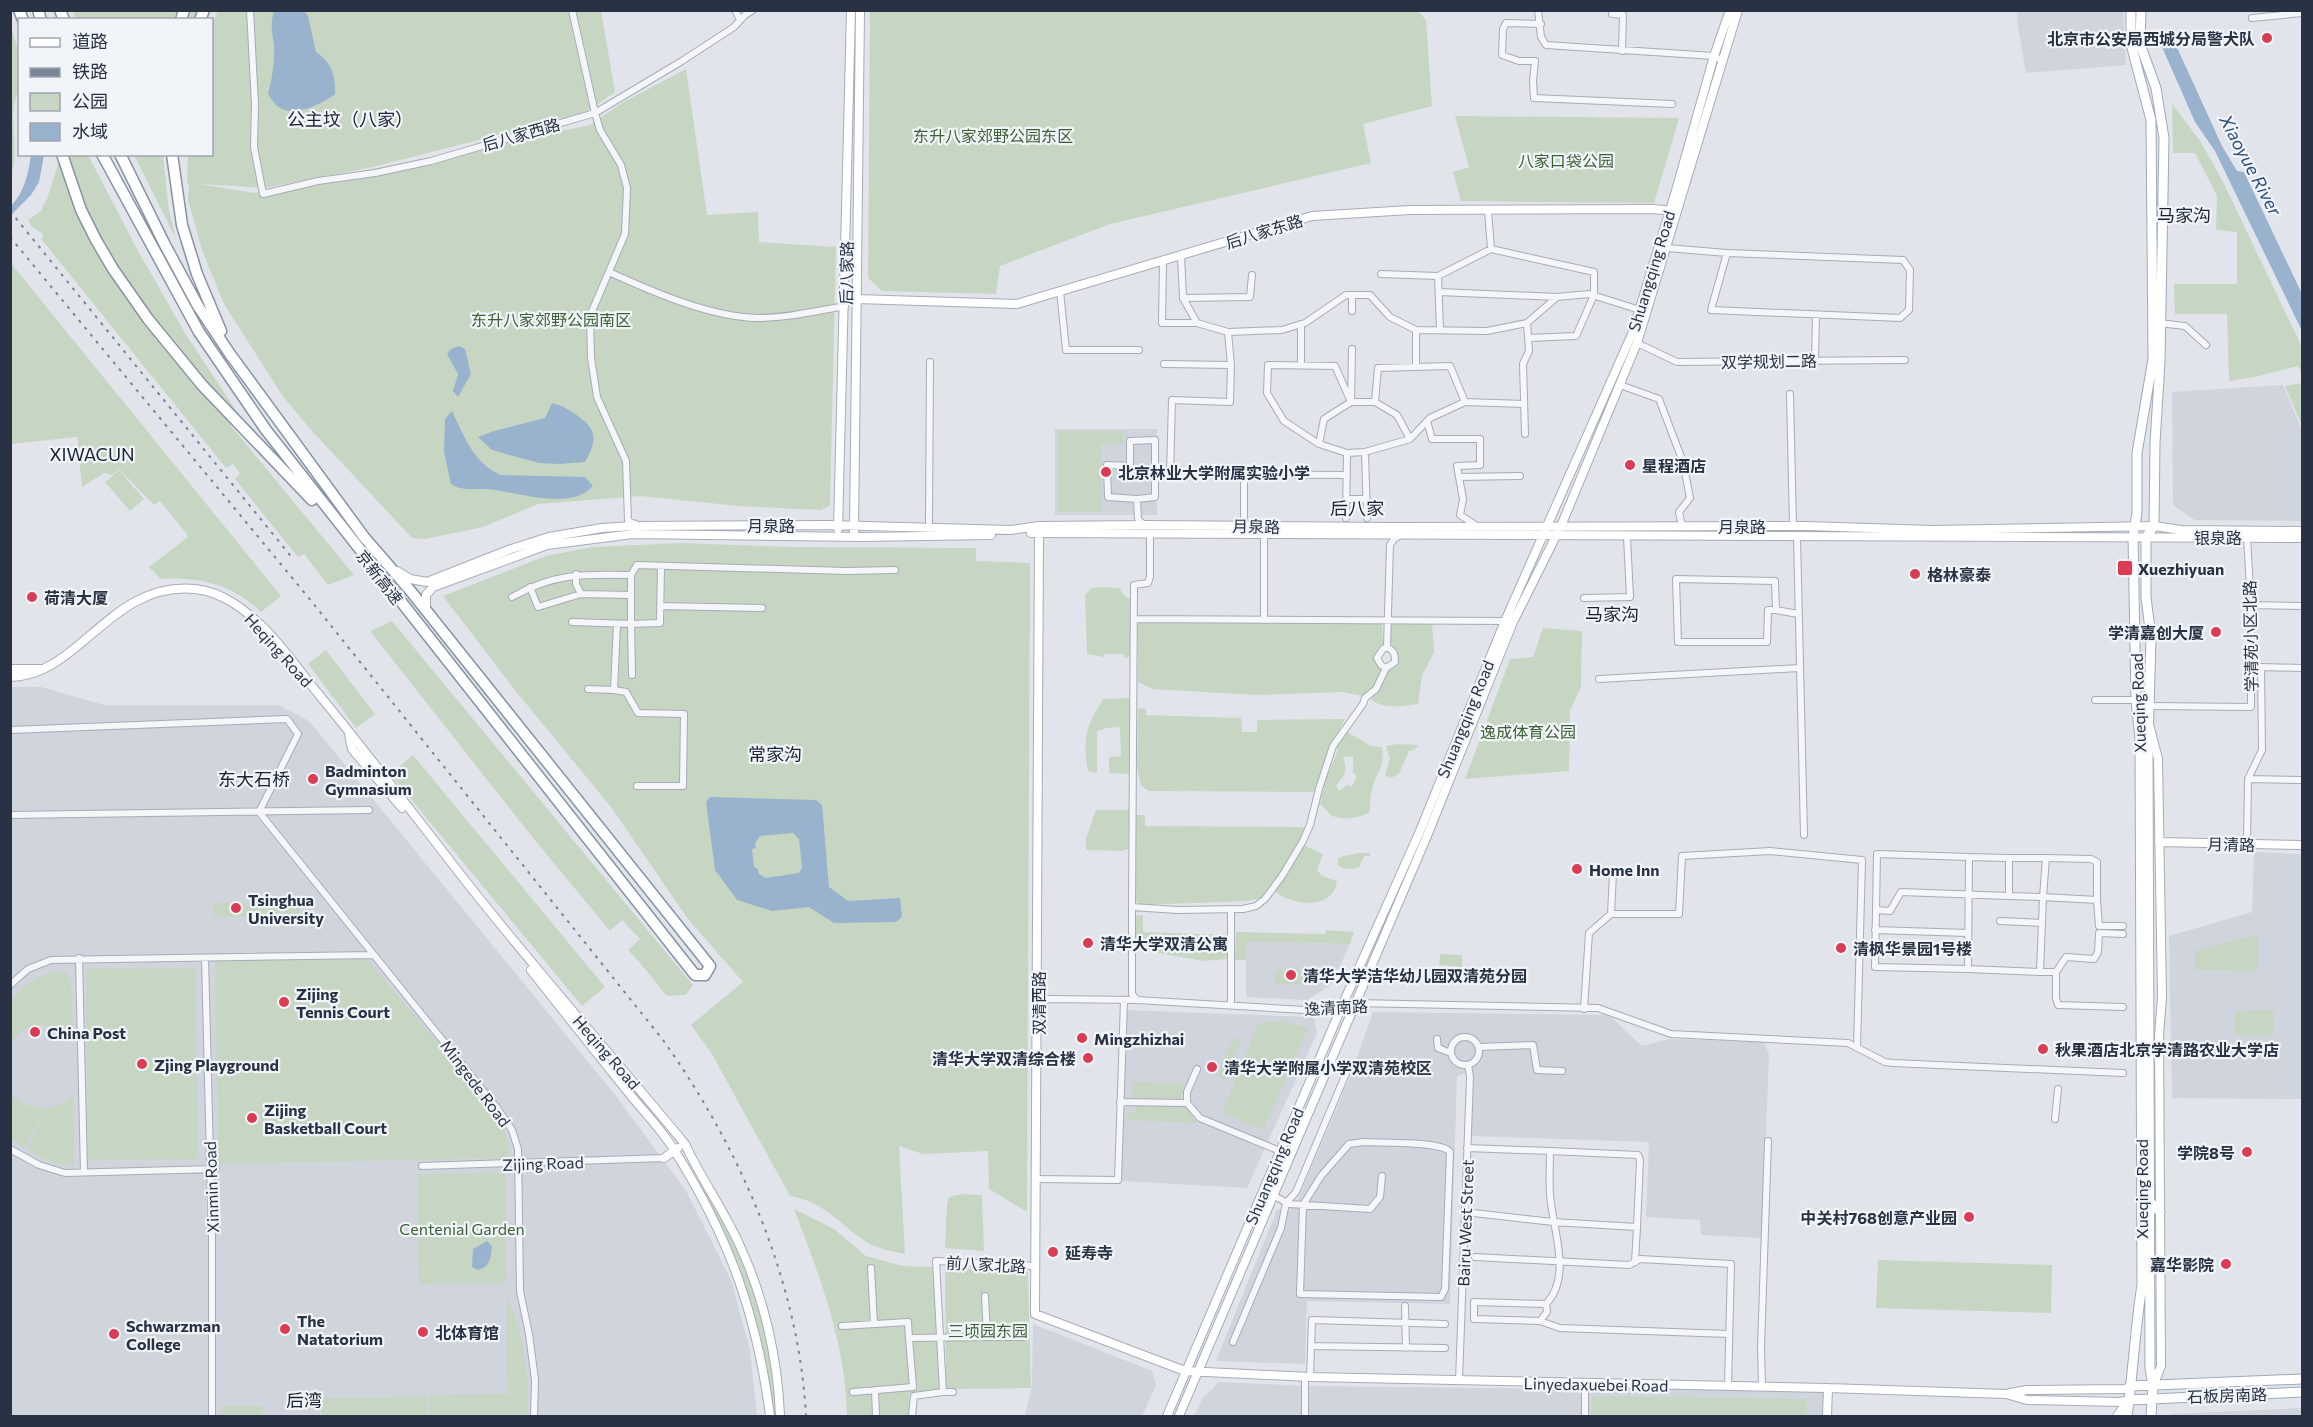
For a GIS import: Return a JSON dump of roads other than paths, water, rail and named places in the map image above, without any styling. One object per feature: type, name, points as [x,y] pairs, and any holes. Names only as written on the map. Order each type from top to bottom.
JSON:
[{"type":"highway","points":[[63,156],[81,210],[113,269],[148,319],[202,385],[347,535]]},
{"type":"highway","name":"京新高速","points":[[103,156],[199,332],[266,430],[695,975],[705,975],[710,966],[426,610],[364,537],[230,354],[198,306],[121,156]]},
{"type":"highway","points":[[172,156],[182,225],[197,274],[230,354]]},
{"type":"main road","name":"后八家路","points":[[838,536],[851,10]]},
{"type":"main road","name":"后八家路","points":[[854,537],[860,10]]},
{"type":"main road","name":"Shuangqing Road","points":[[1179,1416],[1427,836],[1513,622],[1561,526],[1637,343],[1667,248],[1674,211],[1714,56],[1730,10]]},
{"type":"main road","name":"Shuangqing Road","points":[[1167,1416],[1342,1006],[1420,831],[1541,536],[1619,366],[1674,211],[1738,10]]},
{"type":"main road","name":"Xueqing Road","points":[[2127,1416],[2135,1324],[2142,1285],[2140,740],[2136,700],[2133,536],[2137,513],[2137,453],[2152,359],[2151,120],[2131,44],[2131,10]]},
{"type":"main road","points":[[2141,10],[2140,44],[2156,87],[2164,138],[2154,526],[2146,537]]},
{"type":"main road","name":"后八家东路","points":[[856,299],[1017,304],[1312,216],[1410,210],[1674,211]]},
{"type":"main road","name":"月泉路","points":[[391,568],[410,579],[427,582],[511,549],[549,537],[602,528],[640,526],[854,526],[1011,530],[1039,526],[1144,525],[1793,526],[1932,530],[2134,526]]},
{"type":"main road","name":"银泉路","points":[[2134,526],[2181,530],[2302,531]]},
{"type":"main road","name":"月泉路","points":[[426,610],[426,595],[433,587],[547,545],[633,534],[854,537],[1039,532],[1627,537],[2133,536]]},
{"type":"main road","name":"双清西路","points":[[1039,532],[1035,1314],[1185,1371]]},
{"type":"main road","name":"银泉路","points":[[2133,536],[2302,538]]},
{"type":"main road","name":"Xueqing Road","points":[[2146,537],[2146,597],[2151,637],[2148,874],[2150,1368],[2153,1386]]},
{"type":"main road","name":"Heqing Road","points":[[10,678],[28,677],[60,659],[132,602],[163,590],[198,589],[215,594],[236,604],[261,625],[348,731],[490,912],[685,1144],[693,1163],[740,1245],[754,1285],[774,1354],[780,1416]]},
{"type":"main road","points":[[10,669],[42,669]]},
{"type":"main road","name":"Xueqing Road","points":[[2149,725],[2158,759],[2162,997],[2159,1036],[2161,1366],[2153,1386],[2151,1416]]},
{"type":"main road","name":"Heqing Road","points":[[348,731],[352,749],[675,1151],[706,1204],[730,1254],[747,1301],[763,1366],[770,1416]]},
{"type":"main road","name":"月清路","points":[[2159,842],[2302,845]]},
{"type":"main road","points":[[664,1158],[685,1144]]},
{"type":"main road","points":[[2150,1202],[2160,1212]]},
{"type":"main road","name":"Linyedaxuebei Road","points":[[1185,1371],[1307,1377],[2006,1394],[2027,1390],[2125,1389],[2131,1386]]},
{"type":"main road","name":"石板房南路","points":[[2131,1386],[2302,1379]]},
{"type":"main road","points":[[1827,1416],[1828,1388]]},
{"type":"main road","name":"石板房南路","points":[[2129,1400],[2302,1392]]},
{"type":"main road","name":"Linyedaxuebei Road","points":[[2006,1394],[2027,1400],[2120,1402],[2129,1400]]},
{"type":"main road","name":"Xueqing Road","points":[[2117,1416],[2129,1400]]},
{"type":"street","name":"后八家西路","points":[[250,10],[255,104],[254,147],[262,194],[318,181],[375,173],[431,161],[595,113],[682,61],[734,27],[753,10]]},
{"type":"street","points":[[572,10],[600,130],[621,165],[627,188],[625,234],[590,316],[591,358],[597,397],[627,461],[628,521],[640,526]]},
{"type":"street","points":[[735,10],[741,20]]},
{"type":"street","points":[[1538,10],[1541,37],[1546,45],[1714,56],[1723,61]]},
{"type":"street","points":[[2252,18],[2284,13],[2302,14]]},
{"type":"street","points":[[1612,14],[1623,15],[1622,51]]},
{"type":"street","points":[[1541,24],[1506,23],[1503,29],[1502,55],[1519,61],[1535,61],[1534,98],[1672,104]]},
{"type":"street","points":[[1488,211],[1491,249]]},
{"type":"street","points":[[1667,248],[1727,253],[1903,260],[1910,270],[1908,310],[1900,318],[1711,310],[1727,253]]},
{"type":"street","points":[[1381,274],[1438,276],[1491,249],[1594,272],[1594,295],[1576,336],[1528,338]]},
{"type":"street","points":[[1181,256],[1182,298],[1197,323]]},
{"type":"street","points":[[1163,261],[1162,323],[1197,323],[1228,332],[1282,330],[1301,324],[1347,295],[1370,295],[1390,317],[1416,330],[1487,331],[1527,323],[1557,297]]},
{"type":"street","points":[[609,272],[652,291],[708,310],[757,318],[789,316],[845,306]]},
{"type":"street","points":[[1182,298],[1250,297],[1252,275]]},
{"type":"street","points":[[1438,276],[1440,330]]},
{"type":"street","points":[[1060,291],[1066,350],[1140,350]]},
{"type":"street","points":[[1438,292],[1557,297],[1588,294],[1640,310]]},
{"type":"street","points":[[1352,295],[1352,310]]},
{"type":"street","points":[[1815,361],[1816,315]]},
{"type":"street","points":[[1525,434],[1523,364],[1529,351],[1527,323]]},
{"type":"street","points":[[2159,323],[2185,326],[2206,345]]},
{"type":"street","points":[[1301,324],[1301,364]]},
{"type":"street","points":[[1416,330],[1416,367]]},
{"type":"street","points":[[1228,332],[1231,365],[1230,402],[1172,400],[1170,474],[1347,475]]},
{"type":"street","name":"双学规划二路","points":[[1637,343],[1677,362],[1905,360]]},
{"type":"street","points":[[1351,402],[1352,349]]},
{"type":"street","points":[[929,522],[930,362]]},
{"type":"street","points":[[1164,364],[1231,365]]},
{"type":"street","points":[[1351,402],[1335,366],[1268,364],[1267,393],[1284,421],[1319,444],[1347,453],[1365,453],[1410,439],[1427,421],[1465,402],[1524,404]]},
{"type":"street","points":[[1375,402],[1378,368],[1450,366],[1465,402]]},
{"type":"street","points":[[1620,385],[1659,399],[1683,462],[1690,498],[1679,512],[1682,526]]},
{"type":"street","points":[[1790,394],[1793,526]]},
{"type":"street","points":[[1319,444],[1324,419],[1351,402],[1375,402],[1397,415],[1410,439]]},
{"type":"street","points":[[1427,421],[1432,439],[1480,439],[1480,465],[1457,466],[1463,499],[1460,515],[1478,527]]},
{"type":"street","points":[[1155,440],[1155,497],[1137,499],[1108,497],[1107,465],[1130,466],[1130,441],[1155,440]]},
{"type":"street","points":[[1346,518],[1347,453]]},
{"type":"street","points":[[1365,453],[1367,518]]},
{"type":"street","points":[[1244,476],[1244,519]]},
{"type":"street","points":[[1459,477],[1520,476]]},
{"type":"street","points":[[1137,499],[1138,519],[1144,525]]},
{"type":"street","points":[[1346,499],[1366,499]]},
{"type":"street","points":[[1137,1000],[1132,994],[1134,585],[1148,583],[1150,577],[1149,533]]},
{"type":"street","points":[[1264,534],[1264,620]]},
{"type":"street","points":[[1387,647],[1390,545],[1401,535]]},
{"type":"street","points":[[1584,598],[1630,597],[1627,537]]},
{"type":"street","points":[[1797,537],[1804,834]]},
{"type":"street","name":"学清苑小区北路","points":[[2150,706],[2251,706],[2251,605],[2247,537]]},
{"type":"street","points":[[632,675],[630,595],[631,575],[637,565],[895,570]]},
{"type":"street","points":[[572,622],[631,624],[660,622],[661,566]]},
{"type":"street","points":[[512,597],[530,587],[576,574],[631,575]]},
{"type":"street","points":[[576,574],[576,584],[581,594]]},
{"type":"street","points":[[1776,610],[1775,581],[1676,579],[1678,642],[1767,642],[1768,610],[1798,614]]},
{"type":"street","points":[[1382,581],[1390,581]]},
{"type":"street","points":[[530,587],[538,608],[581,594],[630,595]]},
{"type":"street","points":[[2251,605],[2302,606]]},
{"type":"street","points":[[660,606],[762,608]]},
{"type":"street","points":[[1134,619],[1505,621]]},
{"type":"street","points":[[614,690],[617,624]]},
{"type":"street","points":[[1132,907],[1176,910],[1231,909],[1256,906],[1265,899],[1304,842],[1333,746],[1365,698],[1376,689],[1386,668],[1395,662],[1393,650],[1387,647]]},
{"type":"street","points":[[1386,668],[1377,658],[1387,647]]},
{"type":"street","points":[[2247,844],[2248,779],[2262,750],[2261,667],[2302,668]]},
{"type":"street","points":[[1599,679],[1799,668]]},
{"type":"street","points":[[588,689],[626,692],[638,713],[684,714],[683,786],[637,786]]},
{"type":"street","points":[[2095,700],[2136,700]]},
{"type":"street","points":[[10,730],[287,719],[298,734],[259,812]]},
{"type":"street","points":[[2248,779],[2302,780]]},
{"type":"street","points":[[10,815],[369,810]]},
{"type":"street","name":"Mingede Road","points":[[259,812],[459,1058],[508,1122],[515,1137],[518,1164],[520,1291],[535,1380],[534,1416]]},
{"type":"street","points":[[1584,1009],[1588,933],[1611,914],[1679,914],[1682,856],[1770,851],[1862,860],[1857,1048],[1885,1062],[1893,1063],[2123,1073]]},
{"type":"street","points":[[2056,972],[1875,967],[1876,854],[2091,859],[2097,862],[2099,926],[2123,930],[2099,933],[2098,952],[2094,959],[2066,957],[2056,972],[2056,998],[2058,1005],[2123,1007]]},
{"type":"street","points":[[1968,969],[1969,857]]},
{"type":"street","points":[[2007,858],[2009,859],[2009,896]]},
{"type":"street","points":[[2040,972],[2046,858]]},
{"type":"street","points":[[1611,914],[1612,873]]},
{"type":"street","points":[[1876,910],[1890,911],[1901,892],[2097,900]]},
{"type":"street","points":[[1231,909],[1231,1005]]},
{"type":"street","points":[[2000,921],[2042,923]]},
{"type":"street","points":[[1875,930],[1968,933]]},
{"type":"street","points":[[10,985],[28,969],[39,963],[79,958],[374,955]]},
{"type":"street","points":[[79,958],[84,1172]]},
{"type":"street","name":"Xinmin Road","points":[[205,958],[213,1169],[212,1416]]},
{"type":"street","name":"逸清南路","points":[[1038,1003],[1048,999],[1137,1000],[1321,1011],[1355,1004],[1598,1008],[1671,1034],[1848,1043],[1857,1048]]},
{"type":"street","points":[[1037,1179],[1118,1180],[1124,1000]]},
{"type":"street","points":[[1437,1039],[1438,1048],[1451,1053],[1455,1061],[1468,1065],[1478,1057],[1479,1047],[1473,1040],[1464,1037],[1456,1041],[1451,1053]]},
{"type":"street","points":[[1479,1047],[1533,1045],[1537,1070],[1562,1071]]},
{"type":"street","name":"Bairu West Street","points":[[1459,1381],[1470,1077],[1468,1065]]},
{"type":"street","points":[[1197,1069],[1187,1092],[1187,1103],[1200,1118],[1280,1151]]},
{"type":"street","points":[[1233,1342],[1281,1228],[1286,1203],[1296,1192],[1347,1071]]},
{"type":"street","points":[[2055,1119],[2058,1089]]},
{"type":"street","points":[[1120,1102],[1187,1103]]},
{"type":"street","points":[[1762,1387],[1761,1347],[1768,1141]]},
{"type":"street","points":[[1348,1144],[1434,1145],[1448,1148],[1450,1152],[1444,1294],[1441,1297],[1300,1294],[1303,1205],[1321,1176],[1348,1144]]},
{"type":"street","points":[[1467,1148],[1638,1155],[1640,1160],[1635,1262]]},
{"type":"street","points":[[10,1149],[53,1171],[213,1169]]},
{"type":"street","points":[[1540,1321],[1547,1312],[1546,1304],[1553,1296],[1557,1286],[1560,1262],[1550,1193],[1550,1151]]},
{"type":"street","name":"Zijing Road","points":[[422,1166],[664,1158]]},
{"type":"street","points":[[1264,1190],[1286,1203],[1370,1209],[1380,1197],[1382,1176]]},
{"type":"street","points":[[1465,1212],[1553,1222],[1637,1227]]},
{"type":"street","points":[[1475,1257],[1629,1265],[1640,1259],[1731,1264],[1728,1386]]},
{"type":"street","name":"前八家北路","points":[[940,1337],[936,1261],[1035,1266]]},
{"type":"street","points":[[871,1268],[874,1324]]},
{"type":"street","points":[[985,1296],[987,1337]]},
{"type":"street","points":[[1546,1304],[1474,1302],[1474,1319],[1540,1321],[1560,1328],[1729,1334]]},
{"type":"street","points":[[1405,1306],[1406,1348]]},
{"type":"street","points":[[1305,1416],[1312,1320],[1444,1324]]},
{"type":"street","points":[[842,1326],[908,1322],[913,1388],[853,1392]]},
{"type":"street","points":[[940,1337],[943,1392]]},
{"type":"street","points":[[909,1338],[1023,1337]]},
{"type":"street","points":[[1311,1346],[1445,1348]]},
{"type":"street","points":[[1585,1383],[1585,1416]]},
{"type":"street","points":[[875,1390],[876,1416]]},
{"type":"street","points":[[912,1416],[914,1396],[953,1392]]},
{"type":"water","points":[[274,11],[304,11],[308,16],[316,52],[332,70],[335,94],[315,106],[299,111],[284,110],[277,106],[268,94],[274,64],[272,24]]},
{"type":"water","points":[[2174,41],[2222,146],[2237,171],[2244,172],[2302,294],[2302,331],[2215,151],[2195,122],[2162,47]]},
{"type":"water","points":[[31,156],[44,156],[39,182],[31,195],[11,215],[11,206],[20,194]]},
{"type":"water","points":[[459,346],[465,349],[471,374],[458,397],[453,391],[458,374],[447,354],[451,349]]},
{"type":"water","points":[[552,403],[569,410],[590,427],[594,437],[592,448],[585,462],[539,463],[492,450],[478,437],[545,418]]},
{"type":"water","points":[[452,411],[477,457],[501,475],[585,477],[593,486],[584,493],[560,499],[456,487],[451,484],[444,452],[445,419]]},
{"type":"water","points":[[710,797],[816,800],[822,805],[829,887],[848,901],[900,898],[902,917],[896,922],[834,923],[809,907],[772,911],[737,900],[715,870],[706,802]],"holes":[[[793,833],[799,839],[802,867],[799,873],[766,878],[759,874],[757,868],[754,867],[752,849],[756,848],[755,844],[760,836]]]},
{"type":"water","points":[[487,1241],[492,1246],[490,1258],[485,1267],[478,1270],[472,1267],[473,1249]]},
{"type":"railway","points":[[10,211],[294,560]]},
{"type":"railway","points":[[10,237],[308,597],[663,1040],[717,1125],[761,1218],[792,1316],[801,1366],[806,1416]]},
{"type":"place","name":"北京市公安局西城分局警犬队","points":[[2267,38]]},
{"type":"place","name":"星程酒店","points":[[1630,465]]},
{"type":"place","name":"北京林业大学附属实验小学","points":[[1106,472]]},
{"type":"place","name":"Xuezhiyuan","points":[[2125,568]]},
{"type":"place","name":"格林豪泰","points":[[1915,574]]},
{"type":"place","name":"荷清大厦","points":[[32,597]]},
{"type":"place","name":"学清嘉创大厦","points":[[2216,632]]},
{"type":"place","name":"Badminton Gymnasium","points":[[313,779]]},
{"type":"place","name":"Home Inn","points":[[1577,869]]},
{"type":"place","name":"Tsinghua University","points":[[236,908]]},
{"type":"place","name":"清华大学双清公寓","points":[[1088,943]]},
{"type":"place","name":"清枫华景园1号楼","points":[[1841,948]]},
{"type":"place","name":"清华大学洁华幼儿园双清苑分园","points":[[1291,975]]},
{"type":"place","name":"Zijing Tennis Court","points":[[284,1002]]},
{"type":"place","name":"China Post","points":[[35,1032]]},
{"type":"place","name":"Mingzhizhai","points":[[1082,1038]]},
{"type":"place","name":"秋果酒店北京学清路农业大学店","points":[[2043,1049]]},
{"type":"place","name":"清华大学双清综合楼","points":[[1088,1058]]},
{"type":"place","name":"Zjing Playground","points":[[142,1064]]},
{"type":"place","name":"清华大学附属小学双清苑校区","points":[[1212,1067]]},
{"type":"place","name":"Zijing Basketball Court","points":[[252,1118]]},
{"type":"place","name":"学院8号","points":[[2247,1152]]},
{"type":"place","name":"中关村768创意产业园","points":[[1969,1217]]},
{"type":"place","name":"延寿寺","points":[[1053,1252]]},
{"type":"place","name":"嘉华影院","points":[[2226,1264]]},
{"type":"place","name":"The Natatorium","points":[[285,1329]]},
{"type":"place","name":"北体育馆","points":[[423,1332]]},
{"type":"place","name":"Schwarzman College","points":[[114,1334]]},
{"type":"district","name":"公主坟（八家）","points":[[350,119]]},
{"type":"district","name":"马家沟","points":[[2184,215]]},
{"type":"district","name":"XIWACUN","points":[[92,454]]},
{"type":"district","name":"后八家","points":[[1357,508]]},
{"type":"district","name":"马家沟","points":[[1612,614]]},
{"type":"district","name":"常家沟","points":[[775,754]]},
{"type":"district","name":"东大石桥","points":[[254,779]]},
{"type":"district","name":"后湾","points":[[304,1400]]},
{"type":"park label","name":"东升八家郊野公园东区","points":[[993,135]]},
{"type":"park label","name":"八家口袋公园","points":[[1566,160]]},
{"type":"park label","name":"东升八家郊野公园南区","points":[[551,319]]},
{"type":"park label","name":"逸成体育公园","points":[[1528,731]]},
{"type":"park label","name":"Centenial Garden","points":[[462,1228]]},
{"type":"park label","name":"三顷园东园","points":[[988,1330]]},
{"type":"water label","name":"Xiaoyue River","points":[[2251,165]]}]
